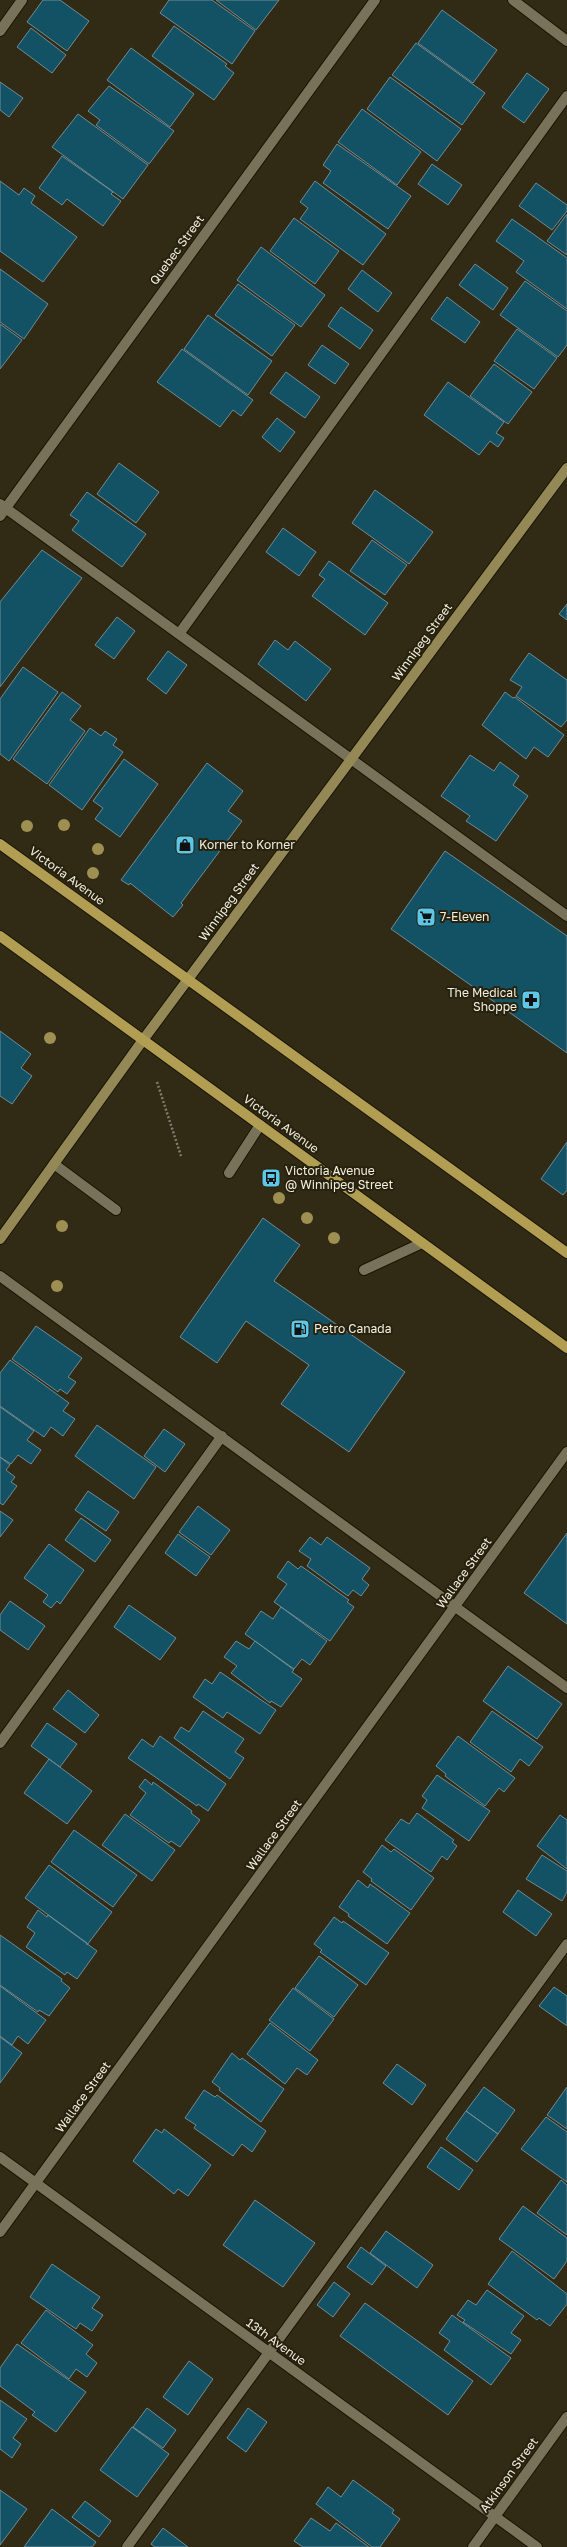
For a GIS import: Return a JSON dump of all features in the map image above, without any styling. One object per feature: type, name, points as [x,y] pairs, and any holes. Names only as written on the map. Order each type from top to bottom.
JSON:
[{"type":"main road","name":"Winnipeg Street","points":[[0,1239],[143,1040],[567,468]]},
{"type":"main road","name":"Victoria Avenue","points":[[0,844],[567,1253]]},
{"type":"main road","name":"Victoria Avenue","points":[[0,936],[567,1348]]},
{"type":"street","points":[[0,31],[22,0]]},
{"type":"street","name":"Quebec Street","points":[[2,509],[375,0]]},
{"type":"street","points":[[513,0],[567,41]]},
{"type":"street","points":[[179,634],[567,96]]},
{"type":"street","points":[[2,509],[179,634],[567,916]]},
{"type":"street","points":[[229,1173],[260,1125]]},
{"type":"street","points":[[54,1164],[116,1210]]},
{"type":"street","points":[[364,1270],[422,1242]]},
{"type":"street","points":[[0,1276],[567,1688]]},
{"type":"street","points":[[0,1743],[222,1436]]},
{"type":"street","name":"Wallace Street","points":[[0,2232],[456,1607],[567,1452]]},
{"type":"street","points":[[127,2547],[567,1944]]},
{"type":"street","name":"13th Avenue","points":[[0,2157],[537,2547]]},
{"type":"street","name":"Atkinson Street","points":[[472,2547],[567,2417]]},
{"type":"path","points":[[143,1040],[181,1156]]},
{"type":"building","points":[[43,0],[60,0],[89,21],[67,51],[27,22]]},
{"type":"building","points":[[169,0],[212,0],[255,31],[232,64],[160,13]]},
{"type":"building","points":[[216,0],[279,0],[256,30]]},
{"type":"building","points":[[442,10],[497,50],[473,83],[418,43]]},
{"type":"building","points":[[174,26],[227,64],[225,66],[234,73],[214,100],[152,56]]},
{"type":"building","points":[[31,28],[66,55],[52,73],[17,47]]},
{"type":"building","points":[[416,43],[485,93],[462,125],[392,75]]},
{"type":"building","points":[[131,48],[194,94],[170,127],[107,80]]},
{"type":"building","points":[[527,73],[549,89],[524,123],[502,107]]},
{"type":"building","points":[[390,77],[461,129],[437,161],[367,109]]},
{"type":"building","points":[[0,82],[23,98],[9,117],[0,110]]},
{"type":"building","points":[[109,86],[174,131],[149,164],[96,125],[100,120],[88,111]]},
{"type":"building","points":[[362,109],[421,152],[397,185],[338,142]]},
{"type":"building","points":[[78,114],[148,165],[123,199],[52,147]]},
{"type":"building","points":[[337,144],[411,196],[388,229],[323,183],[331,171],[323,165]]},
{"type":"building","points":[[62,156],[113,192],[111,194],[121,201],[103,226],[67,199],[62,205],[39,188]]},
{"type":"building","points":[[432,164],[462,185],[448,205],[418,184]]},
{"type":"building","points":[[0,181],[19,195],[24,188],[35,196],[31,203],[77,237],[43,282],[0,251]]},
{"type":"building","points":[[315,181],[386,234],[363,265],[300,219],[308,208],[300,202]]},
{"type":"building","points":[[536,183],[567,205],[567,211],[552,230],[519,206]]},
{"type":"building","points":[[567,214],[567,255],[547,241]]},
{"type":"building","points":[[294,218],[339,251],[315,284],[270,251]]},
{"type":"building","points":[[512,219],[567,258],[567,309],[516,272],[524,261],[496,241]]},
{"type":"building","points":[[261,247],[325,295],[301,327],[237,280]]},
{"type":"building","points":[[475,264],[508,288],[493,310],[459,285]]},
{"type":"building","points":[[0,269],[48,304],[24,339],[0,322]]},
{"type":"building","points":[[362,270],[392,293],[378,312],[348,289]]},
{"type":"building","points":[[525,281],[567,311],[567,345],[558,357],[500,315]]},
{"type":"building","points":[[238,284],[295,325],[272,356],[215,315]]},
{"type":"building","points":[[447,297],[480,322],[465,343],[431,319]]},
{"type":"building","points":[[341,307],[373,330],[360,349],[328,326]]},
{"type":"building","points":[[208,315],[272,361],[248,395],[184,349]]},
{"type":"building","points":[[0,324],[22,340],[0,369]]},
{"type":"building","points":[[517,329],[557,358],[534,389],[494,361]]},
{"type":"building","points":[[322,345],[349,364],[335,384],[308,365]]},
{"type":"building","points":[[182,349],[253,400],[241,416],[233,410],[220,427],[157,382]]},
{"type":"building","points":[[494,364],[532,392],[508,424],[470,396]]},
{"type":"building","points":[[286,372],[320,397],[305,418],[270,393]]},
{"type":"building","points":[[448,382],[504,422],[496,433],[504,438],[498,447],[490,441],[479,455],[424,415]]},
{"type":"building","points":[[277,418],[295,432],[280,452],[262,437]]},
{"type":"building","points":[[119,463],[159,492],[136,523],[97,494]]},
{"type":"building","points":[[375,490],[433,532],[409,564],[352,523]]},
{"type":"building","points":[[87,492],[146,534],[122,567],[72,530],[79,521],[70,515]]},
{"type":"building","points":[[283,528],[316,552],[299,576],[266,552]]},
{"type":"building","points":[[372,540],[407,565],[385,595],[350,571]]},
{"type":"building","points":[[42,550],[82,578],[0,687],[0,602]]},
{"type":"building","points":[[329,561],[388,603],[365,635],[312,596],[325,579],[319,575]]},
{"type":"building","points":[[567,604],[567,620],[559,614]]},
{"type":"building","points":[[117,617],[135,631],[114,659],[95,645]]},
{"type":"building","points":[[275,640],[288,650],[295,641],[331,669],[306,701],[258,664]]},
{"type":"building","points":[[168,651],[187,665],[166,694],[147,679]]},
{"type":"building","points":[[529,653],[567,680],[567,720],[561,727],[516,696],[522,687],[510,680]]},
{"type":"building","points":[[23,667],[58,692],[9,761],[0,754],[0,699]]},
{"type":"building","points":[[62,692],[81,706],[70,720],[85,731],[47,784],[13,759]]},
{"type":"building","points":[[505,692],[513,698],[515,697],[564,735],[548,757],[534,747],[526,759],[482,725]]},
{"type":"building","points":[[90,728],[101,736],[105,731],[117,739],[113,745],[123,752],[82,810],[49,785]]},
{"type":"building","points":[[470,755],[494,771],[500,762],[519,776],[513,785],[528,796],[496,841],[466,821],[470,816],[441,796]]},
{"type":"building","points":[[124,759],[158,784],[120,837],[95,819],[103,808],[93,801]]},
{"type":"building","name":"Korner to Korner","points":[[207,763],[243,791],[228,811],[242,821],[181,903],[183,905],[173,917],[130,883],[129,885],[121,880]]},
{"type":"building","points":[[445,851],[567,936],[567,1053],[391,929]]},
{"type":"building","points":[[0,1031],[31,1054],[21,1068],[32,1076],[12,1104],[0,1096]]},
{"type":"building","points":[[567,1142],[567,1190],[563,1195],[541,1179]]},
{"type":"building","name":"Petro Canada","points":[[263,1218],[300,1245],[274,1281],[405,1372],[349,1452],[281,1404],[309,1365],[246,1321],[217,1363],[180,1337]]},
{"type":"building","points":[[36,1326],[82,1358],[68,1377],[76,1382],[67,1394],[60,1389],[58,1392],[12,1359]]},
{"type":"building","points":[[10,1360],[69,1403],[63,1411],[75,1419],[63,1436],[51,1427],[44,1437],[0,1406],[0,1373]]},
{"type":"building","points":[[0,1407],[34,1431],[27,1440],[41,1450],[31,1464],[18,1455],[11,1464],[0,1457]]},
{"type":"building","points":[[97,1425],[156,1467],[134,1499],[75,1456]]},
{"type":"building","points":[[164,1429],[185,1444],[165,1472],[144,1456]]},
{"type":"building","points":[[0,1457],[10,1465],[6,1470],[15,1477],[11,1482],[17,1486],[3,1505],[0,1503]]},
{"type":"building","points":[[88,1491],[119,1512],[106,1531],[75,1510]]},
{"type":"building","points":[[198,1506],[230,1530],[211,1555],[179,1532]]},
{"type":"building","points":[[0,1511],[13,1520],[0,1537]]},
{"type":"building","points":[[81,1518],[111,1540],[95,1562],[65,1540]]},
{"type":"building","points":[[567,1533],[567,1624],[524,1593]]},
{"type":"building","points":[[178,1534],[210,1557],[196,1576],[165,1553]]},
{"type":"building","points":[[310,1537],[321,1545],[327,1537],[370,1568],[362,1579],[369,1585],[361,1596],[353,1590],[348,1596],[307,1566],[311,1559],[299,1551]]},
{"type":"building","points":[[49,1544],[84,1570],[60,1604],[57,1601],[51,1608],[43,1602],[48,1595],[24,1578]]},
{"type":"building","points":[[288,1561],[298,1569],[301,1566],[349,1600],[347,1602],[354,1607],[330,1641],[274,1602],[287,1584],[277,1577]]},
{"type":"building","points":[[10,1601],[45,1626],[28,1650],[0,1630],[0,1615]]},
{"type":"building","points":[[129,1605],[176,1638],[160,1660],[114,1627]]},
{"type":"building","points":[[281,1607],[327,1641],[310,1665],[302,1659],[294,1669],[245,1634],[261,1611],[273,1619]]},
{"type":"building","points":[[236,1641],[249,1649],[255,1641],[294,1670],[292,1672],[302,1679],[281,1707],[271,1701],[270,1703],[231,1673],[237,1666],[224,1657]]},
{"type":"building","points":[[508,1666],[562,1704],[537,1739],[483,1701]]},
{"type":"building","points":[[220,1672],[276,1710],[260,1734],[227,1712],[223,1718],[193,1697],[205,1679],[212,1684]]},
{"type":"building","points":[[68,1690],[99,1715],[85,1733],[53,1709]]},
{"type":"building","points":[[203,1711],[244,1739],[235,1752],[244,1758],[230,1779],[174,1738],[181,1727],[189,1732]]},
{"type":"building","points":[[492,1711],[543,1747],[529,1766],[520,1759],[511,1772],[470,1742]]},
{"type":"building","points":[[47,1723],[77,1744],[60,1767],[31,1746]]},
{"type":"building","points":[[160,1736],[226,1784],[208,1811],[198,1804],[197,1806],[128,1758],[142,1739],[153,1747]]},
{"type":"building","points":[[458,1736],[515,1778],[504,1792],[499,1788],[485,1806],[445,1776],[446,1774],[436,1766]]},
{"type":"building","points":[[49,1759],[92,1791],[67,1824],[24,1793]]},
{"type":"building","points":[[437,1775],[490,1811],[469,1841],[422,1808],[427,1800],[422,1796]]},
{"type":"building","points":[[145,1779],[152,1785],[153,1782],[192,1811],[191,1813],[200,1820],[180,1847],[171,1841],[169,1843],[130,1815],[146,1793],[139,1787]]},
{"type":"building","points":[[417,1813],[454,1840],[452,1842],[457,1846],[447,1860],[442,1856],[431,1872],[385,1840],[401,1819],[409,1824]]},
{"type":"building","points":[[125,1814],[175,1850],[152,1881],[102,1845]]},
{"type":"building","points":[[560,1815],[567,1820],[567,1869],[537,1846]]},
{"type":"building","points":[[74,1830],[137,1875],[113,1907],[51,1862]]},
{"type":"building","points":[[382,1845],[391,1852],[394,1849],[434,1878],[411,1910],[371,1881],[372,1879],[363,1872]]},
{"type":"building","points":[[542,1855],[567,1871],[567,1892],[562,1901],[526,1879]]},
{"type":"building","points":[[49,1865],[112,1912],[87,1945],[87,1943],[25,1898]]},
{"type":"building","points":[[358,1880],[368,1888],[370,1884],[410,1913],[387,1944],[348,1916],[349,1914],[339,1907]]},
{"type":"building","points":[[518,1890],[552,1914],[536,1936],[503,1912]]},
{"type":"building","points":[[38,1910],[47,1917],[48,1915],[97,1951],[77,1979],[67,1972],[65,1975],[26,1947],[35,1933],[27,1927]]},
{"type":"building","points":[[334,1917],[342,1923],[343,1921],[389,1953],[366,1985],[320,1952],[322,1950],[314,1944]]},
{"type":"building","points":[[0,1935],[62,1979],[61,1981],[70,1988],[49,2016],[39,2010],[38,2012],[0,1985]]},
{"type":"building","points":[[319,1956],[358,1985],[334,2017],[295,1988]]},
{"type":"building","points":[[0,1986],[46,2020],[28,2044],[18,2036],[12,2045],[0,2036]]},
{"type":"building","points":[[554,1987],[567,1996],[567,2026],[539,2006]]},
{"type":"building","points":[[293,1988],[334,2019],[310,2051],[269,2020]]},
{"type":"building","points":[[270,2023],[318,2060],[307,2075],[297,2068],[285,2084],[247,2054]]},
{"type":"building","points":[[0,2037],[22,2053],[0,2083]]},
{"type":"building","points":[[232,2053],[240,2060],[242,2058],[284,2089],[261,2122],[219,2090],[220,2088],[212,2082]]},
{"type":"building","points":[[397,2064],[426,2085],[412,2105],[383,2083]]},
{"type":"building","points":[[484,2087],[515,2110],[498,2134],[466,2111]]},
{"type":"building","points":[[567,2087],[567,2129],[547,2115]]},
{"type":"building","points":[[204,2090],[215,2097],[217,2095],[266,2131],[252,2152],[242,2144],[233,2156],[194,2128],[196,2125],[185,2118]]},
{"type":"building","points":[[466,2111],[498,2134],[477,2162],[446,2139]]},
{"type":"building","points":[[546,2117],[567,2132],[567,2182],[521,2149]]},
{"type":"building","points":[[156,2129],[162,2133],[164,2129],[211,2165],[188,2196],[178,2189],[174,2194],[133,2161]]},
{"type":"building","points":[[441,2147],[473,2170],[459,2190],[427,2167]]},
{"type":"building","points":[[561,2180],[567,2185],[567,2235],[537,2213]]},
{"type":"building","points":[[255,2200],[315,2243],[283,2287],[223,2245]]},
{"type":"building","points":[[523,2206],[567,2238],[567,2261],[554,2279],[499,2239]]},
{"type":"building","points":[[386,2231],[433,2265],[417,2288],[370,2253]]},
{"type":"building","points":[[361,2247],[386,2266],[372,2285],[347,2267]]},
{"type":"building","points":[[512,2251],[567,2294],[567,2304],[550,2326],[539,2318],[537,2320],[488,2284]]},
{"type":"building","points":[[52,2264],[100,2297],[92,2308],[103,2315],[92,2331],[80,2323],[76,2329],[30,2297]]},
{"type":"building","points":[[334,2282],[350,2294],[333,2317],[317,2305]]},
{"type":"building","points":[[487,2290],[524,2316],[511,2333],[521,2340],[511,2354],[463,2322],[465,2320],[457,2315],[468,2300],[476,2305]]},
{"type":"building","points":[[365,2303],[473,2381],[448,2415],[340,2336]]},
{"type":"building","points":[[46,2310],[93,2345],[86,2354],[97,2363],[87,2377],[76,2369],[69,2379],[21,2343]]},
{"type":"building","points":[[452,2315],[511,2358],[491,2385],[444,2350],[450,2341],[439,2333]]},
{"type":"building","points":[[17,2344],[86,2392],[56,2432],[32,2415],[35,2412],[0,2386],[0,2368]]},
{"type":"building","points":[[189,2361],[213,2379],[188,2415],[163,2397]]},
{"type":"building","points":[[0,2400],[27,2419],[13,2438],[21,2444],[12,2458],[0,2449]]},
{"type":"building","points":[[147,2408],[176,2430],[163,2448],[133,2427]]},
{"type":"building","points":[[248,2408],[267,2422],[246,2452],[227,2438]]},
{"type":"building","points":[[132,2427],[169,2454],[137,2497],[100,2470]]},
{"type":"building","points":[[353,2480],[394,2510],[392,2513],[400,2519],[380,2547],[372,2547],[316,2504],[328,2487],[341,2497]]},
{"type":"building","points":[[0,2490],[27,2509],[0,2545]]},
{"type":"building","points":[[85,2501],[111,2521],[99,2537],[72,2517]]},
{"type":"building","points":[[52,2509],[96,2542],[92,2547],[24,2547]]},
{"type":"building","points":[[311,2518],[330,2531],[336,2523],[369,2547],[303,2547],[294,2541]]},
{"type":"building","points":[[163,2528],[188,2547],[155,2547],[151,2544]]},
{"type":"place","name":"Korner to Korner","points":[[185,845]]},
{"type":"place","name":"7-Eleven","points":[[426,917]]},
{"type":"place","name":"The Medical Shoppe","points":[[531,1000]]},
{"type":"place","name":"Victoria Avenue @ Winnipeg Street","points":[[271,1178]]},
{"type":"place","name":"Petro Canada","points":[[300,1329]]}]
